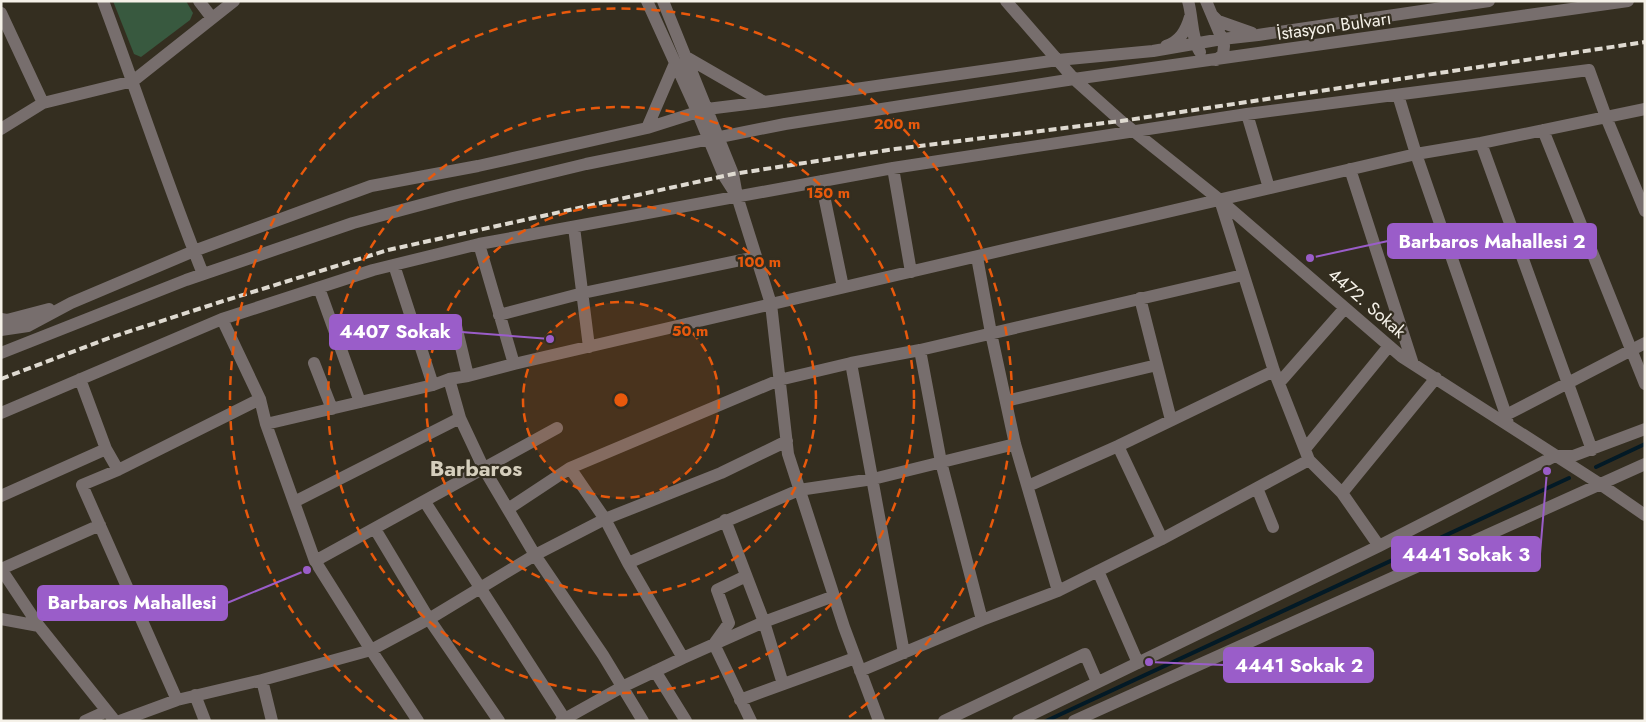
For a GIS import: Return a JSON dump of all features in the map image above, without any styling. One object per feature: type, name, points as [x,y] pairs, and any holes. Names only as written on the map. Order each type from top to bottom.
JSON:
[{"type":"street","points":[[103,1],[203,274]]},
{"type":"street","points":[[199,1],[212,18]]},
{"type":"street","points":[[1,128],[43,103],[133,81],[234,1]]},
{"type":"street","points":[[647,1],[681,60],[764,102]]},
{"type":"street","points":[[663,1],[681,60],[714,138],[724,176],[737,196],[771,304],[788,454],[856,658],[874,719]]},
{"type":"street","name":"4472. Sokak","points":[[1006,1],[1074,79],[1121,122],[1220,200],[1402,357],[1507,420],[1555,456],[1645,515]]},
{"type":"street","name":"İstasyon Bulvarı","points":[[71,303],[194,251],[372,186],[478,166],[647,128],[702,110],[1058,60],[1153,51],[1195,45],[1222,38],[1258,35],[1488,1]]},
{"type":"street","name":"İstasyon Bulvarı","points":[[1,353],[203,274],[362,220],[586,164],[786,124],[1074,79],[1628,1]]},
{"type":"street","points":[[1206,4],[1218,22],[1258,35]]},
{"type":"street","points":[[1190,7],[1195,45],[1202,56],[1216,60],[1222,55],[1224,46],[1206,4]]},
{"type":"street","points":[[1153,51],[1170,44],[1186,32],[1190,7]]},
{"type":"street","points":[[1,13],[43,103]]},
{"type":"street","points":[[647,128],[681,60]]},
{"type":"street","points":[[1,413],[222,319],[394,265],[479,244],[893,168],[1248,114],[1589,70],[1606,118],[1645,210]]},
{"type":"street","points":[[1398,95],[1416,154],[1507,420],[1645,342]]},
{"type":"street","points":[[266,424],[433,385],[448,379],[468,376],[1350,169],[1416,154],[1481,143],[1645,109]]},
{"type":"street","points":[[1248,114],[1269,188]]},
{"type":"street","points":[[1543,130],[1645,384]]},
{"type":"street","points":[[1481,143],[1592,450]]},
{"type":"street","points":[[893,168],[910,272]]},
{"type":"street","points":[[1350,169],[1413,364]]},
{"type":"street","points":[[821,181],[843,288]]},
{"type":"street","points":[[1220,200],[1276,377],[1307,454],[1342,493],[1379,546]]},
{"type":"street","points":[[574,227],[589,347]]},
{"type":"street","points":[[479,244],[514,364]]},
{"type":"street","points":[[499,315],[583,293],[756,257]]},
{"type":"street","points":[[978,257],[991,333],[1015,444],[1058,591]]},
{"type":"street","points":[[394,265],[433,385]]},
{"type":"street","points":[[508,509],[570,468],[779,380],[851,363],[920,350],[1243,275]]},
{"type":"street","points":[[319,288],[360,402]]},
{"type":"street","points":[[1140,298],[1171,420]]},
{"type":"street","points":[[1,319],[7,320],[71,303]]},
{"type":"street","points":[[1,330],[28,326],[71,303]]},
{"type":"street","points":[[1028,486],[1171,420],[1276,377],[1346,308]]},
{"type":"street","points":[[222,319],[260,399],[266,424],[315,561],[418,721]]},
{"type":"street","points":[[456,326],[468,376]]},
{"type":"street","points":[[860,671],[982,620],[1058,591],[1162,539],[1257,488],[1307,454],[1389,346]]},
{"type":"street","points":[[920,350],[941,462],[982,620]]},
{"type":"street","points":[[314,363],[332,409]]},
{"type":"street","points":[[851,363],[904,652]]},
{"type":"street","points":[[1006,400],[1157,365]]},
{"type":"street","points":[[1342,493],[1436,378]]},
{"type":"street","points":[[80,379],[106,449],[118,470]]},
{"type":"street","points":[[448,379],[460,418],[484,469],[535,555],[603,655],[643,721]]},
{"type":"street","points":[[177,700],[82,485],[118,470],[260,399]]},
{"type":"street","points":[[294,502],[460,418]]},
{"type":"street","points":[[315,561],[557,428]]},
{"type":"street","points":[[1018,721],[1379,546],[1555,456],[1573,456],[1645,429]]},
{"type":"street","points":[[120,721],[177,700],[262,680],[371,650],[429,619],[535,555],[605,519],[721,473],[787,441]]},
{"type":"street","points":[[628,563],[799,490],[873,479],[1015,444]]},
{"type":"street","points":[[1118,446],[1162,539]]},
{"type":"street","points":[[1,496],[106,449]]},
{"type":"street","points":[[1074,721],[1645,464]]},
{"type":"street","points":[[570,468],[605,519],[683,658]]},
{"type":"street","points":[[1257,488],[1273,527]]},
{"type":"street","points":[[424,502],[564,720],[622,687],[683,658],[764,622],[834,596]]},
{"type":"street","points":[[725,520],[764,622],[783,684]]},
{"type":"street","points":[[85,721],[111,716],[39,626],[1,569],[100,526]]},
{"type":"street","points":[[375,529],[429,619],[499,721]]},
{"type":"street","points":[[1098,571],[1138,663]]},
{"type":"street","points":[[714,644],[729,623],[717,590],[746,576]]},
{"type":"street","points":[[1,619],[39,626]]},
{"type":"street","points":[[714,644],[751,721]]},
{"type":"street","points":[[944,721],[1085,654],[1097,682]]},
{"type":"street","points":[[740,700],[856,658]]},
{"type":"street","points":[[655,671],[686,721]]},
{"type":"street","points":[[262,680],[272,721]]},
{"type":"street","points":[[195,695],[206,721]]},
{"type":"green space","points":[[113,1],[186,1],[193,13],[190,20],[141,57],[134,54]]},
{"type":"waterway","points":[[1596,467],[1645,444]]},
{"type":"waterway","points":[[1046,721],[1569,478]]},
{"type":"railway","points":[[1,379],[109,338],[388,250],[733,174],[895,149],[1121,121],[1645,42]]},
{"type":"place","name":"Barbaros Mahallesi 2","points":[[1310,258]]},
{"type":"place","name":"4407 Sokak","points":[[550,339]]},
{"type":"place","name":"4441 Sokak 3","points":[[1547,471]]},
{"type":"place","name":"Barbaros Mahallesi","points":[[307,570]]},
{"type":"place","name":"4441 Sokak 2","points":[[1149,662]]},
{"type":"district","name":"Barbaros","points":[[476,468]]}]
